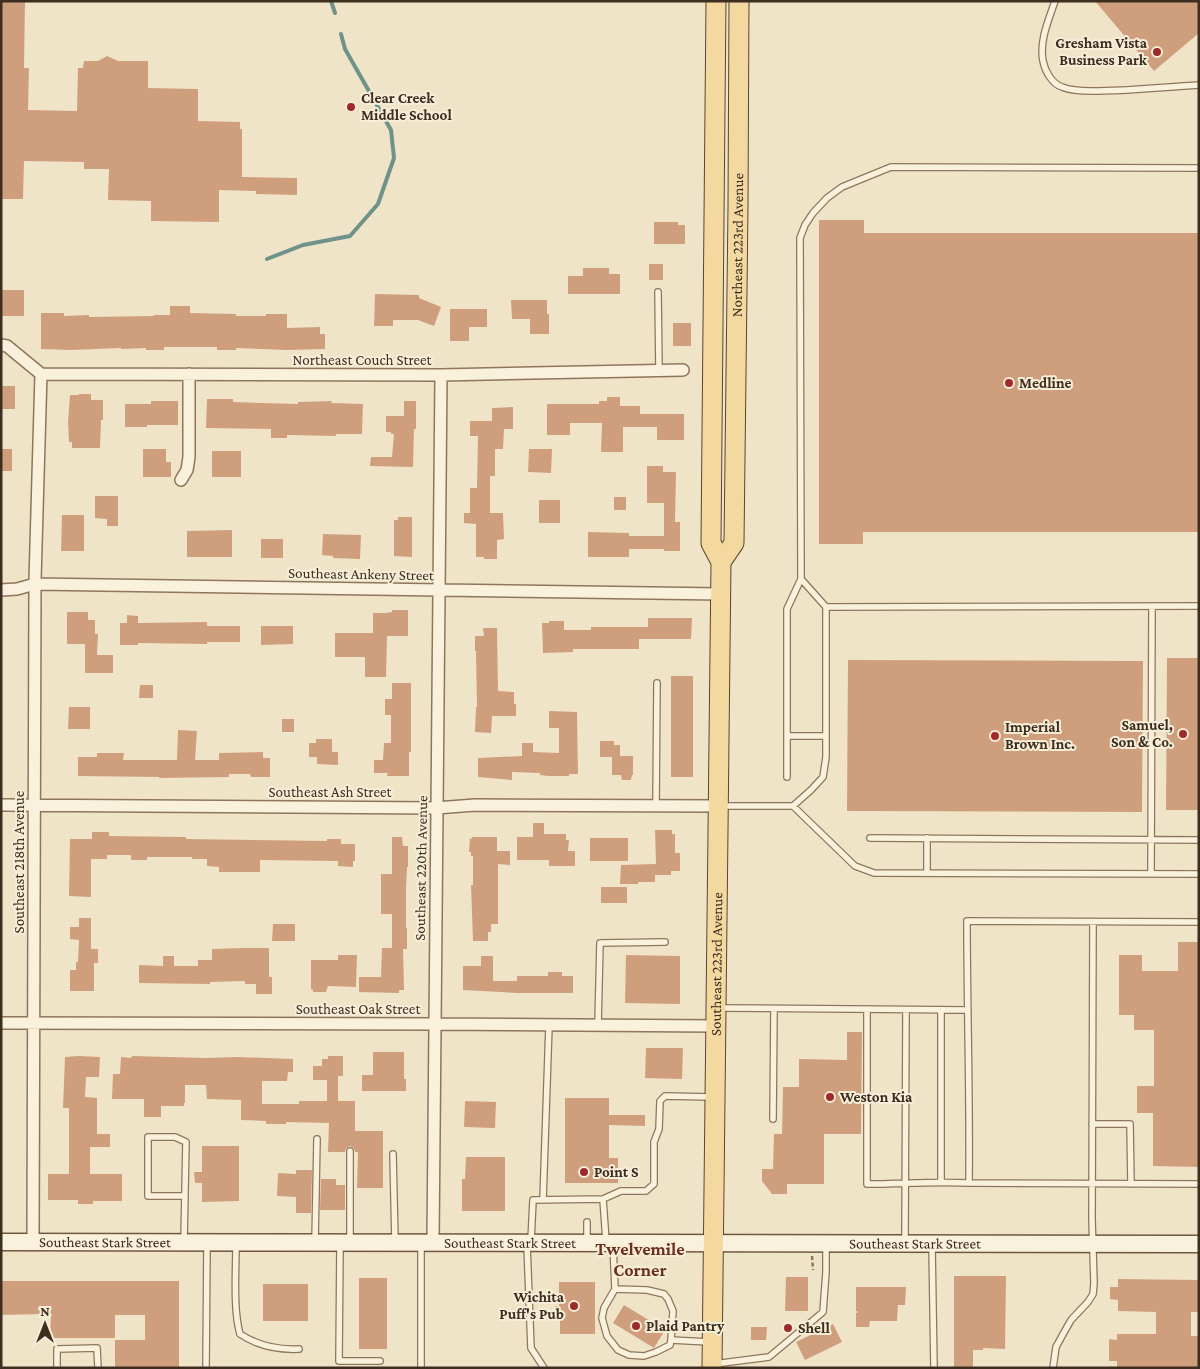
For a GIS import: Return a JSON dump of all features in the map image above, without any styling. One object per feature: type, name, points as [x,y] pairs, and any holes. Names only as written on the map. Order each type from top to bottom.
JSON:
[{"type":"main road","name":"Northeast 223rd Avenue","points":[[711,486],[716,1]]},
{"type":"main road","name":"Northeast 223rd Avenue","points":[[721,562],[734,543],[739,1]]},
{"type":"main road","name":"Southeast 223rd Avenue","points":[[711,486],[710,543],[721,562],[712,1366]]},
{"type":"main road","name":"Southeast Stark Street","points":[[1,1242],[1199,1244]]},
{"type":"street","points":[[1,345],[7,346],[40,374]]},
{"type":"street","name":"Northeast Couch Street","points":[[40,374],[441,375],[683,370]]},
{"type":"street","name":"Southeast 218th Avenue","points":[[33,1242],[35,584],[40,374]]},
{"type":"street","points":[[180,480],[187,470],[189,457],[189,374]]},
{"type":"street","name":"Southeast 220th Avenue","points":[[427,1242],[434,1024],[441,375]]},
{"type":"street","name":"Southeast Ankeny Street","points":[[1,590],[17,589],[35,584],[721,594]]},
{"type":"street","name":"Southeast Ash Street","points":[[1,805],[436,808],[475,805],[718,806]]},
{"type":"street","name":"Southeast Oak Street","points":[[1,1024],[598,1025],[715,1017]]},
{"type":"lane","points":[[1055,1],[1045,30],[1042,49],[1043,61],[1051,80],[1060,87],[1074,90],[1109,91],[1199,85]]},
{"type":"lane","points":[[787,776],[787,609],[801,579],[800,238],[813,212],[842,187],[891,167],[1199,168]]},
{"type":"lane","points":[[658,292],[659,370]]},
{"type":"lane","points":[[718,806],[793,806],[823,777],[826,757],[826,607],[801,579]]},
{"type":"lane","points":[[1151,874],[1152,606]]},
{"type":"lane","points":[[826,607],[1199,606]]},
{"type":"lane","points":[[656,806],[658,683]]},
{"type":"lane","points":[[787,736],[826,736]]},
{"type":"lane","points":[[793,806],[855,866],[874,873],[1199,874]]},
{"type":"lane","points":[[870,838],[1199,840]]},
{"type":"lane","points":[[927,838],[927,873]]},
{"type":"lane","points":[[969,1183],[968,921],[1199,922]]},
{"type":"lane","points":[[1053,1368],[1056,1347],[1066,1326],[1088,1302],[1093,1294],[1094,1283],[1092,1184],[1093,922]]},
{"type":"lane","points":[[598,1025],[600,943],[665,942]]},
{"type":"lane","points":[[715,1017],[774,1009],[968,1010]]},
{"type":"lane","points":[[773,1119],[774,1009]]},
{"type":"lane","points":[[867,1009],[867,1184],[941,1182],[1199,1184]]},
{"type":"lane","points":[[905,1243],[906,1010]]},
{"type":"lane","points":[[941,1182],[942,1010]]},
{"type":"lane","points":[[543,1200],[549,1025]]},
{"type":"lane","points":[[544,1368],[531,1348],[529,1243],[533,1200],[603,1200],[621,1191],[646,1191],[654,1184],[654,1142],[659,1129],[660,1101],[665,1096],[715,1097]]},
{"type":"lane","points":[[1092,1124],[1130,1124],[1131,1184]]},
{"type":"lane","points":[[184,1242],[185,1196],[186,1142],[175,1137],[148,1137],[148,1196],[185,1196]]},
{"type":"lane","points":[[314,1242],[317,1139]]},
{"type":"lane","points":[[350,1151],[339,1361],[380,1362]]},
{"type":"lane","points":[[393,1154],[394,1242]]},
{"type":"lane","points":[[603,1200],[614,1289],[604,1308],[602,1318],[607,1336],[618,1350],[629,1355],[644,1356],[670,1346],[673,1310],[664,1294],[646,1290],[614,1289]]},
{"type":"lane","points":[[587,1222],[587,1243]]},
{"type":"lane","points":[[206,1368],[207,1242]]},
{"type":"lane","points":[[236,1242],[236,1306],[240,1334],[261,1344],[278,1349],[299,1349]]},
{"type":"lane","points":[[421,1368],[427,1242]]},
{"type":"lane","points":[[712,1366],[769,1356],[823,1312],[826,1243]]},
{"type":"lane","points":[[932,1243],[934,1368]]},
{"type":"lane","points":[[671,1340],[712,1342]]},
{"type":"lane","points":[[57,1368],[56,1349],[97,1348],[98,1368]]},
{"type":"building","points":[[1,1],[25,1],[24,68],[29,68],[28,110],[77,111],[78,68],[83,68],[84,61],[98,61],[107,56],[118,61],[148,61],[148,88],[198,89],[198,121],[240,122],[240,129],[242,129],[242,177],[297,178],[297,195],[256,194],[256,191],[219,190],[219,222],[151,221],[151,201],[108,200],[109,169],[84,169],[84,162],[24,161],[23,199],[1,199]]},
{"type":"building","name":"Gresham Vista Business Park","points":[[1095,1],[1199,1],[1199,33],[1154,71]]},
{"type":"building","name":"Medline","points":[[819,220],[864,220],[864,233],[1199,233],[1199,532],[863,532],[863,544],[819,544]]},
{"type":"building","points":[[654,222],[678,222],[678,225],[685,225],[685,244],[654,244]]},
{"type":"building","points":[[649,264],[663,264],[663,280],[649,280]]},
{"type":"building","points":[[583,268],[609,268],[609,274],[620,274],[620,294],[568,294],[568,276],[583,276]]},
{"type":"building","points":[[1,290],[24,290],[24,316],[1,316]]},
{"type":"building","points":[[375,294],[419,295],[419,298],[441,307],[434,326],[418,320],[393,320],[393,326],[374,326]]},
{"type":"building","points":[[511,300],[547,300],[549,334],[530,334],[530,319],[512,319]]},
{"type":"building","points":[[170,306],[190,306],[190,313],[236,314],[236,316],[287,314],[287,328],[320,327],[320,334],[325,334],[325,349],[236,348],[236,350],[217,350],[217,347],[164,347],[164,350],[146,350],[146,348],[41,349],[41,313],[64,313],[64,316],[89,315],[89,317],[154,316],[170,315]]},
{"type":"building","points":[[450,309],[487,309],[487,327],[469,327],[469,341],[450,341]]},
{"type":"building","points":[[673,323],[691,323],[691,346],[673,346]]},
{"type":"building","points":[[2,386],[15,386],[15,409],[2,409]]},
{"type":"building","points":[[91,394],[91,400],[103,400],[100,448],[72,448],[72,442],[69,442],[70,395]]},
{"type":"building","points":[[607,397],[620,397],[620,406],[640,406],[640,414],[684,414],[684,440],[657,440],[657,427],[623,427],[623,452],[601,452],[602,423],[570,423],[570,435],[547,435],[547,404],[599,404],[599,401],[607,401]]},
{"type":"building","points":[[207,399],[233,399],[233,402],[298,404],[298,402],[332,401],[331,403],[363,404],[362,434],[336,434],[336,436],[287,435],[287,438],[271,438],[271,429],[206,428]]},
{"type":"building","points":[[151,401],[178,401],[178,425],[125,427],[125,404],[151,404]]},
{"type":"building","points":[[404,401],[416,401],[413,467],[370,466],[371,457],[392,457],[394,434],[386,432],[386,416],[404,416]]},
{"type":"building","points":[[513,407],[513,429],[504,429],[503,449],[495,449],[495,476],[490,476],[490,513],[503,513],[504,539],[497,540],[497,559],[484,559],[484,557],[476,557],[476,524],[464,523],[464,513],[470,513],[470,488],[477,488],[478,436],[470,436],[470,421],[492,421],[492,408]]},
{"type":"building","points":[[1,449],[12,449],[12,471],[1,471]]},
{"type":"building","points":[[143,449],[166,449],[166,462],[171,462],[171,477],[143,477]]},
{"type":"building","points":[[529,449],[552,449],[551,473],[528,472]]},
{"type":"building","points":[[212,451],[241,451],[241,477],[212,477]]},
{"type":"building","points":[[647,466],[663,466],[663,472],[676,472],[675,522],[680,522],[680,551],[629,549],[629,557],[588,557],[588,532],[629,533],[629,536],[664,536],[664,503],[647,503]]},
{"type":"building","points":[[95,496],[118,496],[118,526],[107,526],[107,519],[95,518]]},
{"type":"building","points":[[614,497],[626,497],[626,510],[614,510]]},
{"type":"building","points":[[539,500],[560,500],[560,523],[539,523]]},
{"type":"building","points":[[62,515],[84,515],[84,551],[61,551]]},
{"type":"building","points":[[398,517],[412,517],[412,557],[394,556],[394,520],[398,520]]},
{"type":"building","points":[[232,530],[232,557],[187,557],[187,531]]},
{"type":"building","points":[[323,534],[361,535],[360,559],[333,558],[333,556],[322,555]]},
{"type":"building","points":[[261,539],[283,539],[283,558],[261,558]]},
{"type":"building","points":[[392,610],[408,610],[408,636],[387,636],[386,677],[365,677],[365,657],[335,657],[335,633],[373,633],[373,613],[386,613],[392,612]]},
{"type":"building","points":[[67,612],[88,612],[88,620],[95,620],[95,634],[98,634],[97,655],[113,655],[113,673],[85,673],[85,644],[67,644]]},
{"type":"building","points":[[127,615],[138,616],[138,623],[207,622],[207,626],[240,626],[240,642],[207,642],[207,644],[138,643],[138,645],[120,645],[120,623],[127,623]]},
{"type":"building","points":[[648,618],[692,618],[691,639],[639,639],[639,649],[573,649],[573,652],[543,653],[542,623],[564,621],[564,630],[591,630],[591,627],[648,627]]},
{"type":"building","points":[[261,626],[293,626],[293,644],[261,645]]},
{"type":"building","points":[[483,628],[497,628],[498,691],[514,692],[514,704],[516,704],[516,716],[492,716],[491,733],[475,732],[477,707],[475,636],[484,636]]},
{"type":"building","name":"Samuel, Son & Co.","points":[[1167,658],[1199,658],[1199,810],[1166,810]]},
{"type":"building","name":"Imperial Brown Inc.","points":[[848,660],[1143,661],[1142,812],[847,811]]},
{"type":"building","points":[[671,676],[693,676],[693,777],[671,777]]},
{"type":"building","points":[[392,683],[411,683],[409,776],[387,776],[388,773],[374,773],[374,760],[383,760],[384,743],[391,743],[391,715],[385,715],[385,699],[392,699]]},
{"type":"building","points":[[140,685],[153,685],[153,698],[139,698]]},
{"type":"building","points":[[69,707],[90,707],[90,729],[68,729]]},
{"type":"building","points":[[549,711],[577,712],[578,774],[548,776],[540,775],[540,773],[512,772],[512,780],[478,777],[478,758],[522,756],[522,743],[533,743],[533,752],[559,753],[559,728],[549,728]]},
{"type":"building","points":[[282,719],[294,719],[294,732],[282,732]]},
{"type":"building","points":[[178,730],[197,731],[195,760],[219,760],[219,753],[263,752],[263,758],[270,758],[270,777],[251,777],[250,774],[229,774],[229,777],[159,778],[78,776],[78,757],[97,757],[97,753],[124,753],[123,760],[177,760]]},
{"type":"building","points":[[316,739],[332,739],[332,752],[338,752],[338,765],[317,764],[317,757],[309,757],[309,743],[316,743]]},
{"type":"building","points":[[600,741],[614,741],[614,745],[620,745],[620,756],[633,756],[633,775],[631,780],[622,780],[621,775],[612,775],[612,757],[600,757]]},
{"type":"building","points":[[533,823],[544,823],[544,834],[566,834],[566,840],[569,840],[568,851],[575,851],[575,866],[549,866],[549,860],[517,860],[517,837],[533,837]]},
{"type":"building","points":[[655,830],[672,830],[672,834],[675,834],[675,853],[680,853],[680,871],[671,871],[671,875],[655,875],[655,882],[620,884],[621,865],[656,864]]},
{"type":"building","points":[[92,832],[109,832],[109,836],[186,837],[186,839],[327,841],[327,839],[341,839],[341,844],[355,844],[355,861],[353,861],[353,867],[338,866],[338,861],[260,860],[260,872],[219,872],[219,867],[207,866],[207,859],[147,857],[147,860],[131,860],[131,855],[107,855],[107,859],[91,859],[91,897],[69,896],[70,839],[92,839]]},
{"type":"building","points":[[392,837],[402,837],[403,846],[408,846],[406,888],[407,949],[403,949],[404,990],[399,990],[399,993],[359,992],[359,977],[381,977],[382,948],[392,948],[392,914],[381,914],[381,874],[392,874]]},
{"type":"building","points":[[472,837],[497,837],[497,851],[510,851],[510,865],[498,864],[498,924],[491,924],[491,932],[488,932],[488,941],[473,941],[471,885],[473,885],[473,856],[469,852],[470,838],[472,839]]},
{"type":"building","points":[[590,838],[628,838],[628,861],[590,861]]},
{"type":"building","points":[[601,887],[627,887],[627,903],[601,903]]},
{"type":"building","points":[[79,918],[91,918],[91,949],[98,949],[98,963],[94,963],[94,991],[70,991],[70,970],[76,970],[79,940],[70,939],[70,927],[79,927]]},
{"type":"building","points":[[273,924],[295,924],[295,941],[272,941]]},
{"type":"building","points":[[1178,942],[1199,942],[1199,1167],[1153,1166],[1153,1113],[1137,1113],[1137,1086],[1154,1086],[1154,1030],[1134,1030],[1134,1015],[1119,1015],[1119,955],[1142,955],[1142,971],[1178,971]]},
{"type":"building","points":[[269,948],[269,977],[272,977],[272,994],[256,994],[256,984],[245,984],[245,981],[210,982],[210,984],[139,983],[139,965],[163,966],[163,956],[174,956],[174,966],[198,966],[198,960],[212,960],[212,949]]},
{"type":"building","points":[[338,955],[357,955],[356,987],[328,986],[326,992],[313,992],[311,989],[311,960],[338,960]]},
{"type":"building","points":[[626,955],[680,956],[680,1004],[625,1003]]},
{"type":"building","points":[[481,956],[493,956],[493,981],[517,981],[517,976],[548,976],[548,972],[562,972],[562,976],[573,976],[573,993],[517,993],[463,990],[463,966],[481,966]]},
{"type":"building","name":"Weston Kia","points":[[847,1032],[862,1032],[861,1134],[824,1134],[824,1184],[787,1184],[787,1194],[772,1194],[762,1181],[762,1169],[773,1169],[774,1134],[782,1134],[783,1087],[799,1087],[799,1059],[847,1060]]},
{"type":"building","points":[[646,1048],[683,1048],[682,1079],[645,1078]]},
{"type":"building","points":[[373,1052],[404,1052],[406,1091],[362,1091],[362,1075],[373,1075]]},
{"type":"building","points":[[132,1056],[293,1059],[293,1072],[288,1072],[287,1081],[262,1081],[262,1104],[299,1104],[299,1101],[327,1101],[327,1080],[313,1080],[313,1066],[322,1066],[322,1059],[328,1059],[328,1056],[343,1056],[343,1076],[338,1076],[338,1101],[355,1101],[355,1131],[383,1131],[383,1188],[357,1188],[358,1152],[355,1152],[354,1148],[350,1146],[346,1148],[345,1152],[328,1152],[329,1123],[286,1122],[286,1124],[266,1124],[266,1121],[241,1120],[241,1100],[207,1099],[206,1085],[185,1085],[184,1106],[161,1106],[161,1117],[144,1117],[144,1099],[112,1099],[113,1074],[120,1074],[121,1057],[131,1058]]},
{"type":"building","points":[[65,1057],[100,1057],[99,1077],[86,1077],[85,1097],[97,1098],[97,1134],[110,1134],[110,1147],[90,1147],[90,1174],[122,1174],[122,1201],[93,1201],[93,1204],[78,1204],[78,1200],[48,1200],[48,1174],[69,1174],[69,1108],[63,1108]]},
{"type":"building","points":[[565,1098],[609,1098],[609,1115],[645,1115],[645,1126],[609,1125],[609,1158],[618,1158],[618,1183],[565,1183]]},
{"type":"building","points":[[465,1101],[496,1102],[495,1128],[464,1127]]},
{"type":"building","points":[[202,1146],[239,1146],[239,1201],[202,1202],[202,1183],[195,1183],[194,1172],[202,1172]]},
{"type":"building","points":[[466,1157],[505,1157],[505,1211],[462,1211],[462,1179],[465,1179]]},
{"type":"building","points":[[296,1170],[312,1170],[311,1213],[296,1213],[296,1197],[277,1196],[278,1173],[296,1174]]},
{"type":"building","points":[[321,1179],[336,1179],[336,1185],[345,1185],[345,1210],[320,1210]]},
{"type":"building","points":[[954,1276],[1006,1276],[1005,1349],[983,1348],[983,1350],[973,1350],[973,1368],[954,1368]]},
{"type":"building","points":[[786,1277],[808,1277],[808,1311],[785,1311]]},
{"type":"building","points":[[359,1278],[387,1278],[387,1349],[359,1349]]},
{"type":"building","points":[[1118,1279],[1199,1280],[1199,1312],[1191,1312],[1191,1336],[1199,1336],[1199,1367],[1117,1368],[1117,1361],[1109,1361],[1109,1339],[1117,1340],[1117,1334],[1156,1334],[1156,1312],[1118,1311],[1118,1300],[1110,1299],[1110,1287],[1118,1287]]},
{"type":"building","points":[[1,1281],[179,1281],[179,1368],[115,1368],[115,1340],[145,1340],[145,1315],[115,1315],[115,1338],[50,1338],[51,1315],[1,1315]]},
{"type":"building","points":[[559,1282],[595,1282],[595,1334],[560,1334],[560,1317],[555,1317],[555,1306],[559,1306]]},
{"type":"building","points":[[263,1284],[308,1284],[308,1321],[263,1321]]},
{"type":"building","points":[[856,1287],[906,1287],[905,1305],[898,1305],[897,1321],[870,1321],[869,1327],[856,1327],[856,1313],[858,1312],[856,1311]]},
{"type":"building","points":[[624,1305],[665,1330],[654,1348],[613,1323]]},
{"type":"building","points":[[833,1324],[842,1342],[805,1360],[796,1342]]},
{"type":"building","points":[[751,1327],[767,1327],[766,1340],[751,1340]]},
{"type":"waterway","points":[[331,1],[335,13]]},
{"type":"waterway","points":[[267,259],[303,245],[350,236],[378,204],[394,158],[391,130],[345,49],[341,34]]},
{"type":"place","name":"Gresham Vista Business Park","points":[[1157,52]]},
{"type":"place","name":"Clear Creek Middle School","points":[[351,107]]},
{"type":"place","name":"Medline","points":[[1009,383]]},
{"type":"place","name":"Samuel, Son & Co.","points":[[1183,734]]},
{"type":"place","name":"Imperial Brown Inc.","points":[[995,736]]},
{"type":"place","name":"Weston Kia","points":[[830,1097]]},
{"type":"place","name":"Point S","points":[[584,1172]]},
{"type":"place","name":"Wichita Puff's Pub","points":[[574,1306]]},
{"type":"place","name":"Plaid Pantry","points":[[636,1326]]},
{"type":"place","name":"Shell","points":[[788,1328]]},
{"type":"district","name":"Twelvemile Corner","points":[[640,1259]]}]
